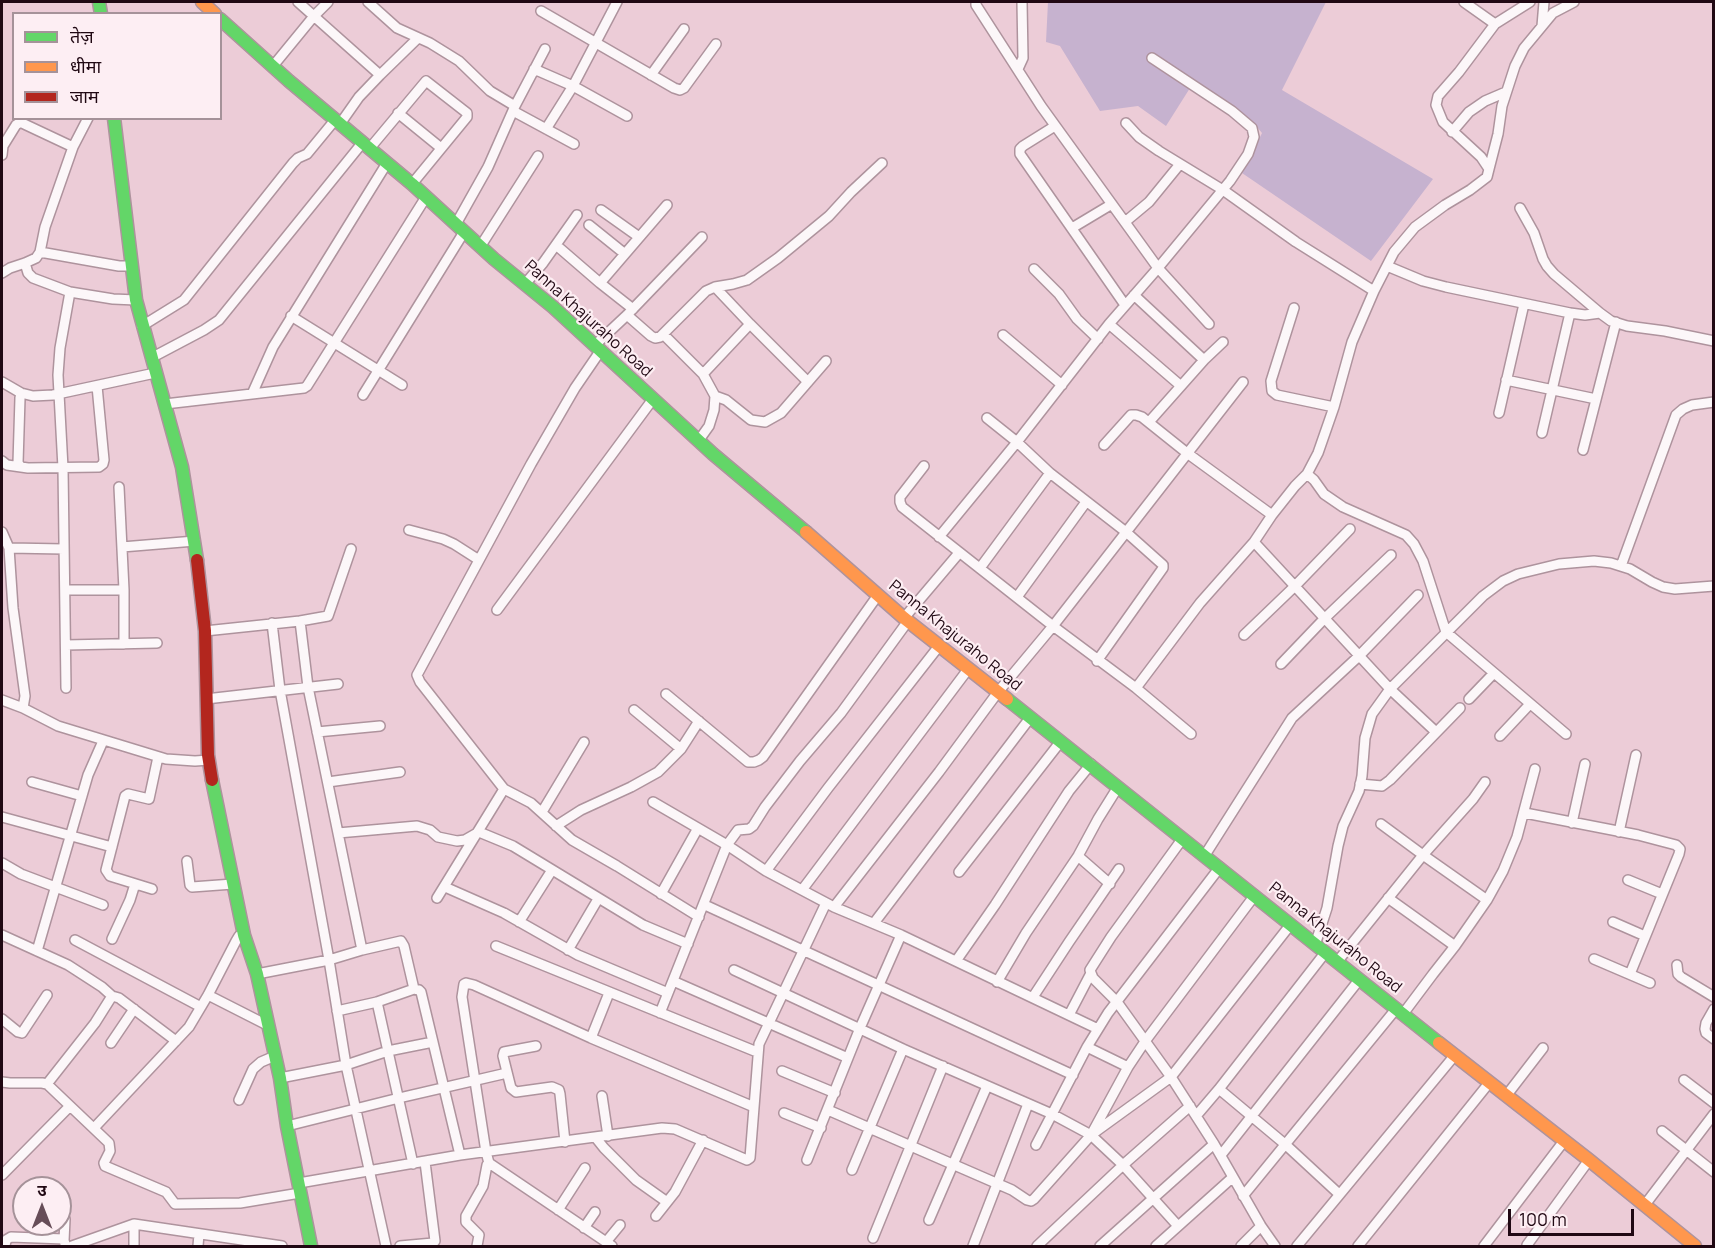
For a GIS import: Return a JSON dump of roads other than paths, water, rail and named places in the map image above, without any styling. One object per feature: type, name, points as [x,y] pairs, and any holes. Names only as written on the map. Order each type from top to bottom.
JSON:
[{"type":"main road","name":"Panna Khajuraho Road","points":[[222,21],[412,184],[480,247],[598,348],[737,475],[906,620],[1091,764],[1256,895],[1336,962],[1564,1140],[1695,1246]]},
{"type":"main road","points":[[114,120],[136,300],[182,467],[195,541],[205,631],[209,760],[244,935],[257,974],[280,1078],[287,1126],[311,1246]]},
{"type":"street","points":[[298,2],[380,75]]},
{"type":"street","points":[[273,66],[328,2]]},
{"type":"street","points":[[368,2],[397,28],[459,61],[490,91],[514,109],[574,144]]},
{"type":"street","points":[[546,129],[573,86],[617,2]]},
{"type":"street","points":[[1018,69],[1023,58],[1022,2]]},
{"type":"street","points":[[1464,2],[1495,24]]},
{"type":"street","points":[[1476,10],[1483,2]]},
{"type":"street","points":[[1489,169],[1481,157],[1443,122],[1436,105],[1438,96],[1495,24],[1530,2]]},
{"type":"street","points":[[1542,26],[1544,2]]},
{"type":"street","points":[[1136,688],[1200,603],[1254,542],[1272,515],[1307,474],[1318,453],[1335,406],[1352,342],[1394,252],[1415,227],[1487,177],[1502,106],[1515,66],[1524,48],[1553,13],[1574,2]]},
{"type":"street","points":[[975,3],[1041,106],[1158,268],[1209,324]]},
{"type":"street","points":[[541,11],[680,90],[684,88],[716,44]]},
{"type":"street","points":[[651,75],[684,28]]},
{"type":"street","points":[[142,326],[184,300],[293,163],[307,154],[380,75],[418,38]]},
{"type":"street","points":[[363,395],[460,228],[514,109],[545,49]]},
{"type":"street","points":[[939,537],[1109,324],[1223,190],[1248,154],[1254,137],[1252,128],[1232,111],[1152,58]]},
{"type":"street","points":[[534,69],[573,86],[627,116]]},
{"type":"street","points":[[151,358],[219,320],[366,145],[398,113],[424,82],[428,82],[467,115],[412,184]]},
{"type":"street","points":[[1452,132],[1469,112],[1485,101],[1506,92]]},
{"type":"street","points":[[398,113],[441,148]]},
{"type":"street","points":[[2,273],[36,258],[40,252],[45,227],[73,147],[87,120]]},
{"type":"street","points":[[2,155],[3,146],[16,124],[19,123],[73,147]]},
{"type":"street","points":[[1126,123],[1139,137],[1374,291]]},
{"type":"street","points":[[1055,126],[1023,146],[1020,154],[1125,305]]},
{"type":"street","points":[[480,247],[538,156]]},
{"type":"street","points":[[252,394],[273,347],[291,316],[387,163]]},
{"type":"street","points":[[556,245],[630,312],[655,338],[664,335],[706,291],[715,286],[747,280],[764,269],[829,216],[882,163]]},
{"type":"street","points":[[1125,222],[1149,202],[1180,164]]},
{"type":"street","points":[[165,404],[308,386],[426,197]]},
{"type":"street","points":[[1072,228],[1112,204]]},
{"type":"street","points":[[600,284],[667,205]]},
{"type":"street","points":[[1520,208],[1534,233],[1547,266],[1600,314],[1616,322],[1713,341]]},
{"type":"street","points":[[601,210],[639,237]]},
{"type":"street","points":[[525,284],[578,214]]},
{"type":"street","points":[[589,225],[625,254]]},
{"type":"street","points":[[699,918],[572,840],[531,803],[504,789],[418,678],[531,464],[598,348],[702,237]]},
{"type":"street","points":[[40,252],[119,266],[131,266]]},
{"type":"street","points":[[25,263],[28,273],[33,278],[70,292],[136,300]]},
{"type":"street","points":[[1387,266],[1446,287],[1570,314],[1600,314]]},
{"type":"street","points":[[1034,269],[1059,294],[1077,319],[1098,339]]},
{"type":"street","points":[[715,286],[808,382]]},
{"type":"street","points":[[66,688],[63,468],[58,375],[60,348],[70,292]]},
{"type":"street","points":[[1134,295],[1204,360]]},
{"type":"street","points":[[1498,413],[1524,304]]},
{"type":"street","points":[[1294,308],[1271,381],[1272,391],[1335,406]]},
{"type":"street","points":[[1542,433],[1570,314]]},
{"type":"street","points":[[291,316],[402,385]]},
{"type":"street","points":[[1583,450],[1616,322]]},
{"type":"street","points":[[703,374],[750,324]]},
{"type":"street","points":[[1109,324],[1181,386]]},
{"type":"street","points":[[664,335],[703,374],[715,396],[709,426],[699,440]]},
{"type":"street","points":[[1003,335],[1062,385]]},
{"type":"street","points":[[1149,422],[1223,342]]},
{"type":"street","points":[[715,396],[726,400],[751,420],[765,422],[781,413],[826,361]]},
{"type":"street","points":[[2,382],[21,393],[33,396],[60,393],[155,373]]},
{"type":"street","points":[[1506,380],[1596,399]]},
{"type":"street","points":[[2,1082],[47,1084],[103,1136],[110,1148],[105,1166],[166,1191],[175,1204],[240,1203],[369,1170],[460,1155],[662,1128],[675,1129],[747,1160],[750,1158],[759,1044],[804,951],[830,905],[939,772],[998,692],[1053,626],[1243,382]]},
{"type":"street","points":[[2,461],[7,465],[28,468],[99,467],[103,464],[97,386]]},
{"type":"street","points":[[21,393],[18,463],[21,467]]},
{"type":"street","points":[[497,610],[653,399]]},
{"type":"street","points":[[1621,566],[1676,415],[1692,405],[1713,402]]},
{"type":"street","points":[[1104,445],[1131,415],[1142,417],[1272,515]]},
{"type":"street","points":[[987,418],[1050,473],[1126,532],[1163,565],[1097,661]]},
{"type":"street","points":[[924,466],[900,497],[902,507],[1097,661],[1136,688],[1191,734]]},
{"type":"street","points":[[980,568],[1050,473]]},
{"type":"street","points":[[1307,474],[1324,494],[1343,507],[1406,535],[1414,543],[1423,561],[1446,632],[1566,734]]},
{"type":"street","points":[[119,487],[124,644]]},
{"type":"street","points":[[1017,597],[1086,502]]},
{"type":"street","points":[[1244,635],[1350,529]]},
{"type":"street","points":[[409,530],[449,542],[479,560]]},
{"type":"street","points":[[2,532],[9,548],[13,608],[25,696],[23,708]]},
{"type":"street","points":[[122,547],[195,541]]},
{"type":"street","points":[[1254,542],[1359,656],[1436,732]]},
{"type":"street","points":[[9,548],[64,549]]},
{"type":"street","points":[[205,631],[328,616],[351,549]]},
{"type":"street","points":[[660,1013],[728,845],[738,830],[749,829],[753,826],[800,761],[841,713],[906,620],[959,553]]},
{"type":"street","points":[[1281,664],[1391,555]]},
{"type":"street","points":[[1196,1116],[1219,1089],[1320,949],[1338,846],[1343,826],[1353,807],[1360,784],[1367,730],[1372,714],[1390,688],[1483,596],[1503,581],[1518,574],[1559,564],[1611,562],[1663,587],[1675,589],[1713,586]]},
{"type":"street","points":[[65,590],[124,590]]},
{"type":"street","points":[[666,694],[748,762],[759,760],[763,758],[878,595]]},
{"type":"street","points":[[1205,855],[1292,718],[1359,656],[1418,595]]},
{"type":"street","points":[[300,621],[308,687],[362,950]]},
{"type":"street","points":[[272,623],[280,690],[346,1065],[386,1246]]},
{"type":"street","points":[[66,645],[157,643]]},
{"type":"street","points":[[766,871],[939,646]]},
{"type":"street","points":[[802,890],[969,668]]},
{"type":"street","points":[[1469,699],[1494,673]]},
{"type":"street","points":[[206,699],[338,684]]},
{"type":"street","points":[[2,700],[58,726],[102,741],[166,759],[209,760]]},
{"type":"street","points":[[1500,736],[1530,704]]},
{"type":"street","points":[[1360,784],[1382,786],[1390,780],[1460,708]]},
{"type":"street","points":[[634,710],[681,749]]},
{"type":"street","points":[[874,923],[1030,718]]},
{"type":"street","points":[[556,826],[581,810],[658,772],[681,749],[699,721]]},
{"type":"street","points":[[317,732],[380,726]]},
{"type":"street","points":[[37,951],[88,775],[102,741]]},
{"type":"street","points":[[959,872],[1061,741]]},
{"type":"street","points":[[542,812],[584,742]]},
{"type":"street","points":[[1619,832],[1636,755]]},
{"type":"street","points":[[152,889],[107,874],[106,870],[125,796],[149,799],[158,757]]},
{"type":"street","points":[[956,961],[1069,791],[1091,764]]},
{"type":"street","points":[[1572,823],[1585,764]]},
{"type":"street","points":[[1243,1196],[1455,946],[1503,871],[1525,813],[1536,769]]},
{"type":"street","points":[[328,782],[400,772]]},
{"type":"street","points":[[32,782],[82,796]]},
{"type":"street","points":[[1336,962],[1485,782]]},
{"type":"street","points":[[997,982],[1026,933],[1078,856],[1118,787]]},
{"type":"street","points":[[437,898],[504,789]]},
{"type":"street","points":[[653,802],[728,845],[766,871],[830,905],[901,935],[1098,1029]]},
{"type":"street","points":[[1525,813],[1676,845],[1680,849],[1630,974]]},
{"type":"street","points":[[2,816],[112,847]]},
{"type":"street","points":[[1381,824],[1486,900]]},
{"type":"street","points":[[338,833],[417,825],[430,830],[438,837],[457,841],[465,840],[479,832]]},
{"type":"street","points":[[661,894],[698,828]]},
{"type":"street","points":[[479,832],[503,841],[643,925],[688,944]]},
{"type":"street","points":[[1069,1015],[1090,970],[1111,937],[1183,838]]},
{"type":"street","points":[[1078,856],[1110,884]]},
{"type":"street","points":[[187,861],[192,887],[233,884]]},
{"type":"street","points":[[2,863],[21,874],[103,905]]},
{"type":"street","points":[[1036,1145],[1087,1047],[1108,1012],[1220,867]]},
{"type":"street","points":[[1033,997],[1119,869]]},
{"type":"street","points":[[519,922],[552,870]]},
{"type":"street","points":[[1628,880],[1662,894]]},
{"type":"street","points":[[112,939],[135,884]]},
{"type":"street","points":[[445,887],[504,913],[568,950],[668,993]]},
{"type":"street","points":[[1091,1135],[1128,1067],[1146,1040],[1256,895]]},
{"type":"street","points":[[1388,898],[1455,946]]},
{"type":"street","points":[[568,950],[598,899]]},
{"type":"street","points":[[705,905],[1073,1075]]},
{"type":"street","points":[[1613,922],[1645,936]]},
{"type":"street","points":[[828,1110],[997,1183],[1027,1200],[1034,1199],[1091,1135],[1171,1077],[1291,924]]},
{"type":"street","points":[[2,935],[68,964],[112,996],[119,998],[176,1041]]},
{"type":"street","points":[[94,1128],[189,1027],[236,940],[239,936],[244,935]]},
{"type":"street","points":[[807,1160],[860,1028],[901,935]]},
{"type":"street","points":[[75,940],[201,1007]]},
{"type":"street","points":[[257,974],[329,960],[401,941],[414,989]]},
{"type":"street","points":[[496,946],[757,1052]]},
{"type":"street","points":[[1594,959],[1650,983]]},
{"type":"street","points":[[1677,964],[1678,974],[1681,977],[1713,997]]},
{"type":"street","points":[[734,970],[903,1049],[1052,1114],[1091,1135],[1123,1165],[1178,1226]]},
{"type":"street","points":[[1090,973],[1117,1002],[1146,1040],[1221,1155],[1243,1196],[1275,1246]]},
{"type":"street","points":[[1221,1155],[1359,980]]},
{"type":"street","points":[[674,981],[848,1058]]},
{"type":"street","points":[[620,1225],[609,1244],[489,1163],[462,997],[462,989],[466,983],[754,1107]]},
{"type":"street","points":[[337,1011],[377,1002],[414,989],[421,992],[460,1155]]},
{"type":"street","points":[[591,1038],[609,993]]},
{"type":"street","points":[[2,1019],[22,1033],[47,995]]},
{"type":"street","points":[[208,995],[269,1026]]},
{"type":"street","points":[[47,1084],[95,1023],[112,996]]},
{"type":"street","points":[[377,1002],[413,1164]]},
{"type":"street","points":[[111,1043],[134,1009]]},
{"type":"street","points":[[1713,1009],[1705,1029],[1713,1039]]},
{"type":"street","points":[[280,1078],[346,1065],[388,1051],[433,1042]]},
{"type":"street","points":[[536,1046],[504,1052],[511,1088],[516,1092],[552,1087],[559,1090],[565,1142]]},
{"type":"street","points":[[1087,1047],[1128,1067]]},
{"type":"street","points":[[1506,1096],[1543,1048]]},
{"type":"street","points":[[852,1170],[903,1049]]},
{"type":"street","points":[[1297,1246],[1455,1054]]},
{"type":"street","points":[[239,1100],[253,1069],[261,1062],[275,1056]]},
{"type":"street","points":[[873,1238],[943,1066]]},
{"type":"street","points":[[782,1071],[835,1093]]},
{"type":"street","points":[[287,1126],[507,1073]]},
{"type":"street","points":[[1684,1080],[1713,1103]]},
{"type":"street","points":[[1358,1246],[1489,1083]]},
{"type":"street","points":[[929,1220],[987,1086]]},
{"type":"street","points":[[1219,1089],[1286,1145],[1339,1194]]},
{"type":"street","points":[[602,1096],[608,1136]]},
{"type":"street","points":[[973,1246],[1028,1104]]},
{"type":"street","points":[[2,1175],[70,1106]]},
{"type":"street","points":[[1037,1246],[1190,1106]]},
{"type":"street","points":[[784,1113],[821,1128]]},
{"type":"street","points":[[1644,1206],[1713,1114]]},
{"type":"street","points":[[1662,1131],[1713,1172]]},
{"type":"street","points":[[596,1138],[636,1180],[667,1202]]},
{"type":"street","points":[[656,1216],[675,1192],[703,1140]]},
{"type":"street","points":[[1484,1246],[1564,1140]]},
{"type":"street","points":[[1101,1246],[1214,1144]]},
{"type":"street","points":[[1527,1245],[1589,1160]]},
{"type":"street","points":[[400,1246],[435,1241],[425,1162]]},
{"type":"street","points":[[477,1246],[479,1235],[466,1222],[466,1216],[483,1186],[489,1163]]},
{"type":"street","points":[[558,1210],[585,1168]]},
{"type":"street","points":[[1156,1246],[1233,1177]]},
{"type":"street","points":[[584,1228],[595,1212]]},
{"type":"street","points":[[134,1224],[135,1246]]},
{"type":"street","points":[[72,1246],[134,1224],[255,1245],[282,1246]]},
{"type":"street","points":[[1241,1246],[1261,1226]]},
{"type":"street","points":[[198,1246],[199,1234]]},
{"type":"street","points":[[5,1246],[6,1240],[11,1238],[65,1243]]}]
